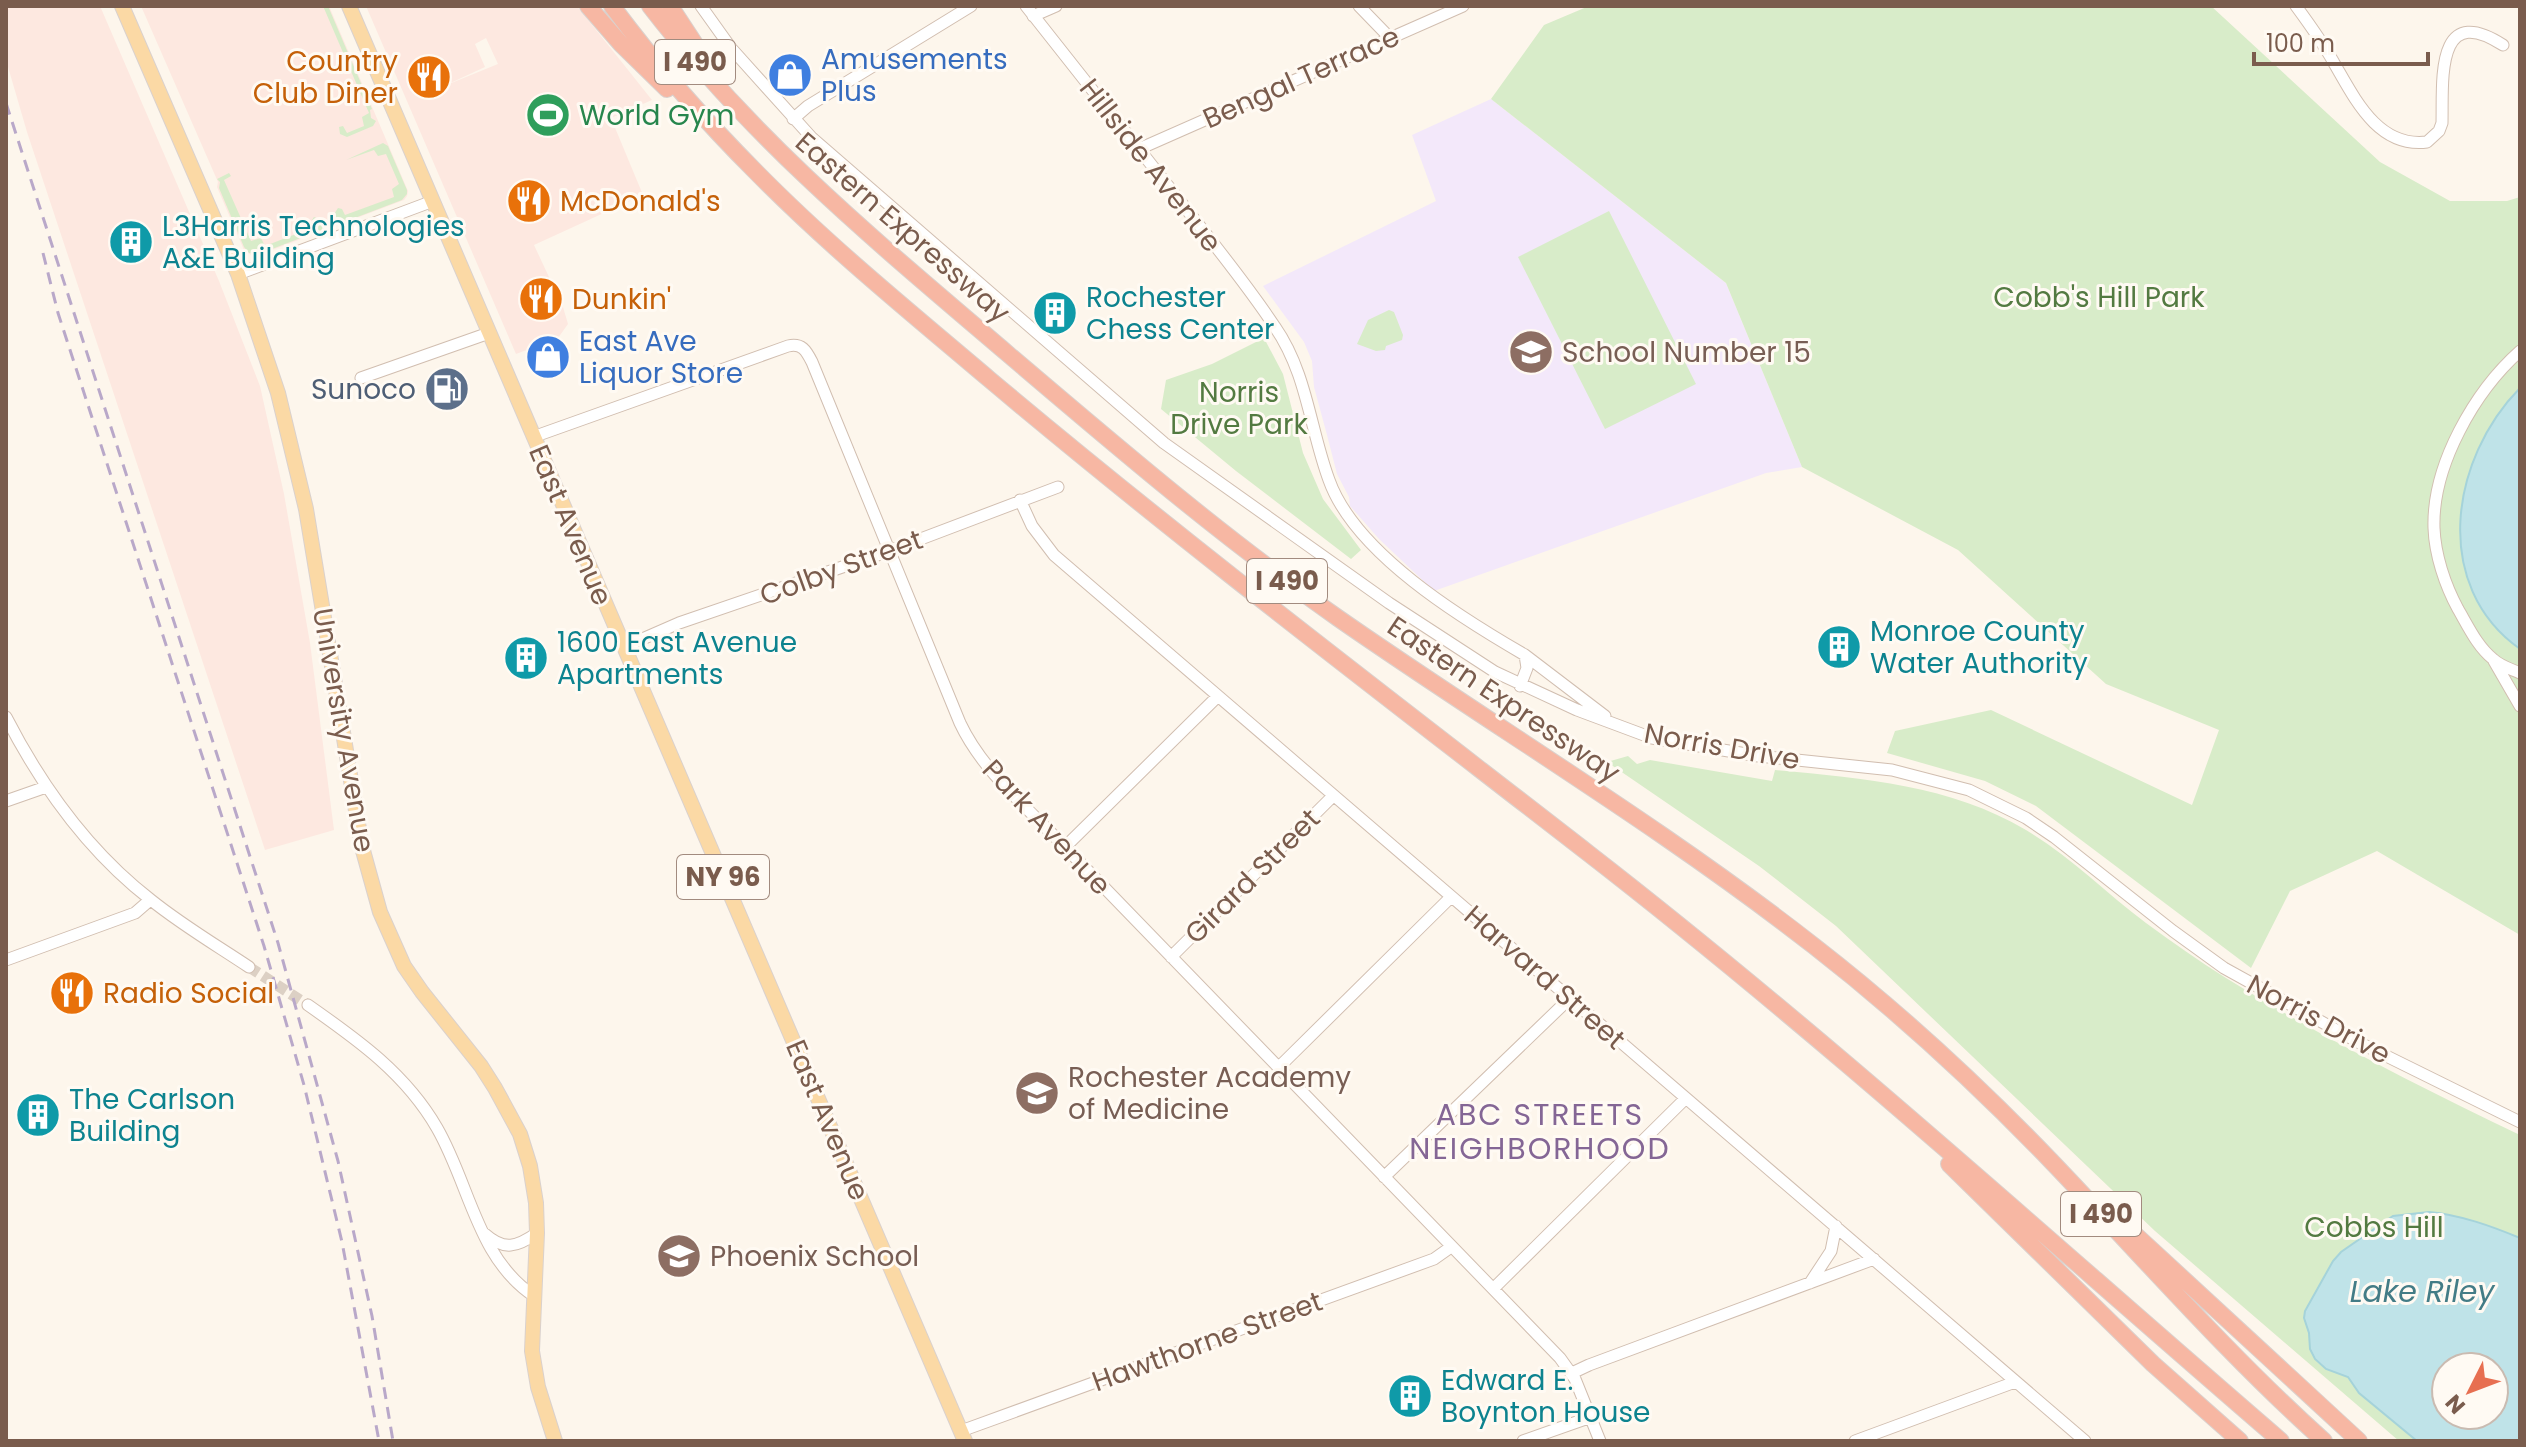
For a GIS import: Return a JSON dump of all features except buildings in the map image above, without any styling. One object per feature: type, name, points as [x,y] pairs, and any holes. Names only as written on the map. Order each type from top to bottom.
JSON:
[{"type":"highway","points":[[588,6],[631,55],[757,174]]},
{"type":"highway","name":"Eastern Expressway","points":[[612,6],[677,87],[757,174],[867,274],[1125,493],[1650,901],[1991,1187],[2281,1441]]},
{"type":"highway","name":"Eastern Expressway","points":[[650,6],[743,115],[848,218],[1186,504],[1321,606],[1760,905],[1893,1011],[2003,1113],[2231,1352],[2324,1441]]},
{"type":"highway","points":[[670,6],[743,115]]},
{"type":"highway","points":[[1857,1073],[2142,1353],[2240,1441]]},
{"type":"highway","points":[[2003,1113],[2359,1441]]},
{"type":"main road","name":"University Avenue","points":[[122,6],[238,274],[278,393],[306,509],[362,847],[380,912],[404,966],[481,1066],[520,1134],[530,1166],[537,1233],[532,1351],[538,1387],[555,1441]]},
{"type":"main road","name":"East Avenue","points":[[349,6],[963,1436]]},
{"type":"street","name":"Norris Drive","points":[[701,6],[731,48],[793,119],[855,177],[1164,443],[1389,603],[1495,672],[1520,686],[1652,738],[1736,753],[1892,770],[1969,790],[2026,818],[2054,837],[2224,968],[2358,1042],[2520,1122]]},
{"type":"street","points":[[793,119],[808,106],[971,6]]},
{"type":"street","points":[[1029,11],[1056,6]]},
{"type":"street","points":[[1359,6],[1390,38]]},
{"type":"street","name":"Bengal Terrace","points":[[1139,149],[1463,6]]},
{"type":"street","points":[[2296,6],[2317,34],[2360,107],[2379,128],[2396,139],[2427,142],[2439,131],[2442,123],[2443,60],[2449,46],[2459,36],[2480,32],[2503,45]]},
{"type":"street","name":"Hillside Avenue","points":[[1029,11],[1232,268],[1288,347],[1305,392],[1330,483],[1357,526],[1427,593],[1538,663],[1560,684],[1622,728]]},
{"type":"street","points":[[238,274],[433,201]]},
{"type":"street","points":[[361,378],[489,333]]},
{"type":"street","name":"Park Avenue","points":[[533,437],[788,346],[801,346],[812,362],[960,723],[972,745],[1065,847],[1560,1358],[1572,1373],[1600,1441]]},
{"type":"street","points":[[2520,351],[2501,367],[2471,407],[2450,452],[2439,489],[2434,526],[2438,561],[2455,603],[2473,635],[2494,660],[2520,706]]},
{"type":"street","name":"Colby Street","points":[[624,647],[679,623],[889,551],[1058,487]]},
{"type":"street","name":"Harvard Street","points":[[1020,500],[1032,526],[1054,555],[2085,1441]]},
{"type":"street","points":[[1520,686],[1527,668],[1525,655]]},
{"type":"street","points":[[2494,660],[2520,673]]},
{"type":"street","points":[[1065,847],[1217,697]]},
{"type":"street","points":[[6,717],[46,787],[93,846],[150,900],[249,967]]},
{"type":"street","points":[[6,801],[46,787]]},
{"type":"street","name":"Girard Street","points":[[1171,957],[1333,796]]},
{"type":"street","points":[[1278,1068],[1451,897]]},
{"type":"street","points":[[6,960],[135,913],[150,900]]},
{"type":"street","points":[[1384,1177],[1569,999]]},
{"type":"street","points":[[308,1005],[375,1053],[417,1099],[437,1128],[457,1169],[490,1250],[517,1285],[534,1296]]},
{"type":"street","points":[[1493,1289],[1686,1098]]},
{"type":"street","points":[[1810,1283],[1831,1251],[1836,1226]]},
{"type":"street","points":[[482,1231],[495,1242],[506,1246],[525,1241],[537,1233]]},
{"type":"street","name":"Hawthorne Street","points":[[963,1436],[1430,1260],[1451,1247]]},
{"type":"street","points":[[1572,1373],[1874,1259]]},
{"type":"street","points":[[1855,1441],[2015,1382]]},
{"type":"street","points":[[1523,1441],[1591,1417]]},
{"type":"shaded area","points":[[6,6],[100,6],[219,281],[260,386],[284,494],[310,643],[334,830],[265,850],[27,132],[6,60]]},
{"type":"shaded area","points":[[141,6],[329,6],[408,191],[407,196],[404,200],[256,256],[244,250],[217,187],[218,182]]},
{"type":"shaded area","points":[[366,6],[577,6],[652,100],[611,118],[643,195],[534,245],[568,324],[558,338],[516,354]],"holes":[[[486,38],[498,64],[444,86],[485,67],[475,44]]]},
{"type":"shaded area","name":"School Number 15","points":[[1491,99],[1726,283],[1802,467],[1766,473],[1434,591],[1379,539],[1350,506],[1349,497],[1337,474],[1314,387],[1312,361],[1304,342],[1263,286],[1436,201],[1412,135]]},
{"type":"green space","points":[[323,6],[328,6],[372,109],[371,118],[376,121],[373,126],[347,137],[340,134],[339,127],[343,126],[347,133],[364,126],[362,117],[369,113]]},
{"type":"green space","name":"Cobb's Hill Park","points":[[1589,6],[2211,6],[2380,162],[2450,201],[2507,201],[2520,197],[2520,935],[2377,851],[2290,891],[2251,968],[2036,806],[1985,781],[1887,753],[1895,731],[1991,710],[2192,805],[2219,730],[2106,684],[1958,550],[1802,467],[1726,283],[1491,99],[1544,25]]},
{"type":"green space","points":[[383,143],[388,146],[407,194],[402,200],[339,224],[334,214],[338,208],[345,215],[394,197],[392,189],[399,184],[386,154],[378,156],[374,150],[346,160]]},
{"type":"green space","points":[[229,173],[231,176],[224,180],[251,241],[261,238],[265,246],[314,227],[314,217],[321,220],[324,229],[259,254],[249,253],[219,188],[217,179]]},
{"type":"green space","points":[[1609,211],[1696,384],[1605,429],[1518,257]]},
{"type":"green space","points":[[1389,310],[1394,312],[1402,340],[1386,346],[1385,350],[1376,351],[1357,344],[1368,320]]},
{"type":"green space","name":"Norris Drive Park","points":[[1264,338],[1283,374],[1303,453],[1323,499],[1361,550],[1351,559],[1161,409],[1166,380],[1212,364]]},
{"type":"green space","name":"Cobbs Hill","points":[[1628,756],[1637,764],[1650,760],[1772,781],[1775,770],[1840,776],[1936,793],[1997,815],[2058,851],[2146,923],[2226,978],[2371,1061],[2520,1135],[2520,1441],[2399,1441],[2155,1231],[1836,926],[1759,866],[1607,762]]},
{"type":"water","points":[[2520,388],[2520,649],[2492,623],[2473,592],[2462,557],[2460,522],[2466,485],[2478,450],[2496,417]]},
{"type":"water","name":"Lake Riley","points":[[2429,1212],[2476,1222],[2520,1238],[2520,1441],[2417,1441],[2359,1393],[2348,1377],[2326,1369],[2315,1359],[2310,1349],[2305,1311],[2341,1252],[2393,1216]]},
{"type":"tunnel","points":[[249,967],[308,1005]]},
{"type":"railway","points":[[6,103],[278,943],[338,1161],[372,1316],[393,1441]]},
{"type":"railway","points":[[43,253],[58,313],[264,946],[304,1085],[342,1242],[379,1441]]},
{"type":"place","name":"Amusements Plus","points":[[790,75]]},
{"type":"place","name":"Country Club Diner","points":[[429,77]]},
{"type":"place","name":"World Gym","points":[[548,115]]},
{"type":"place","name":"McDonald's","points":[[529,201]]},
{"type":"place","name":"L3Harris Technologies A&E Building","points":[[131,242]]},
{"type":"place","name":"Dunkin'","points":[[541,299]]},
{"type":"place","name":"Rochester Chess Center","points":[[1055,313]]},
{"type":"place","name":"School Number 15","points":[[1531,352]]},
{"type":"place","name":"East Ave Liquor Store","points":[[548,357]]},
{"type":"place","name":"Sunoco","points":[[447,389]]},
{"type":"place","name":"Monroe County Water Authority","points":[[1839,647]]},
{"type":"place","name":"1600 East Avenue Apartments","points":[[526,658]]},
{"type":"place","name":"Radio Social","points":[[72,993]]},
{"type":"place","name":"Rochester Academy of Medicine","points":[[1037,1093]]},
{"type":"place","name":"The Carlson Building","points":[[38,1115]]},
{"type":"place","name":"Phoenix School","points":[[679,1256]]},
{"type":"place","name":"Edward E. Boynton House","points":[[1410,1396]]},
{"type":"district","name":"ABC STREETS NEIGHBORHOOD","points":[[1540,1132]]}]
